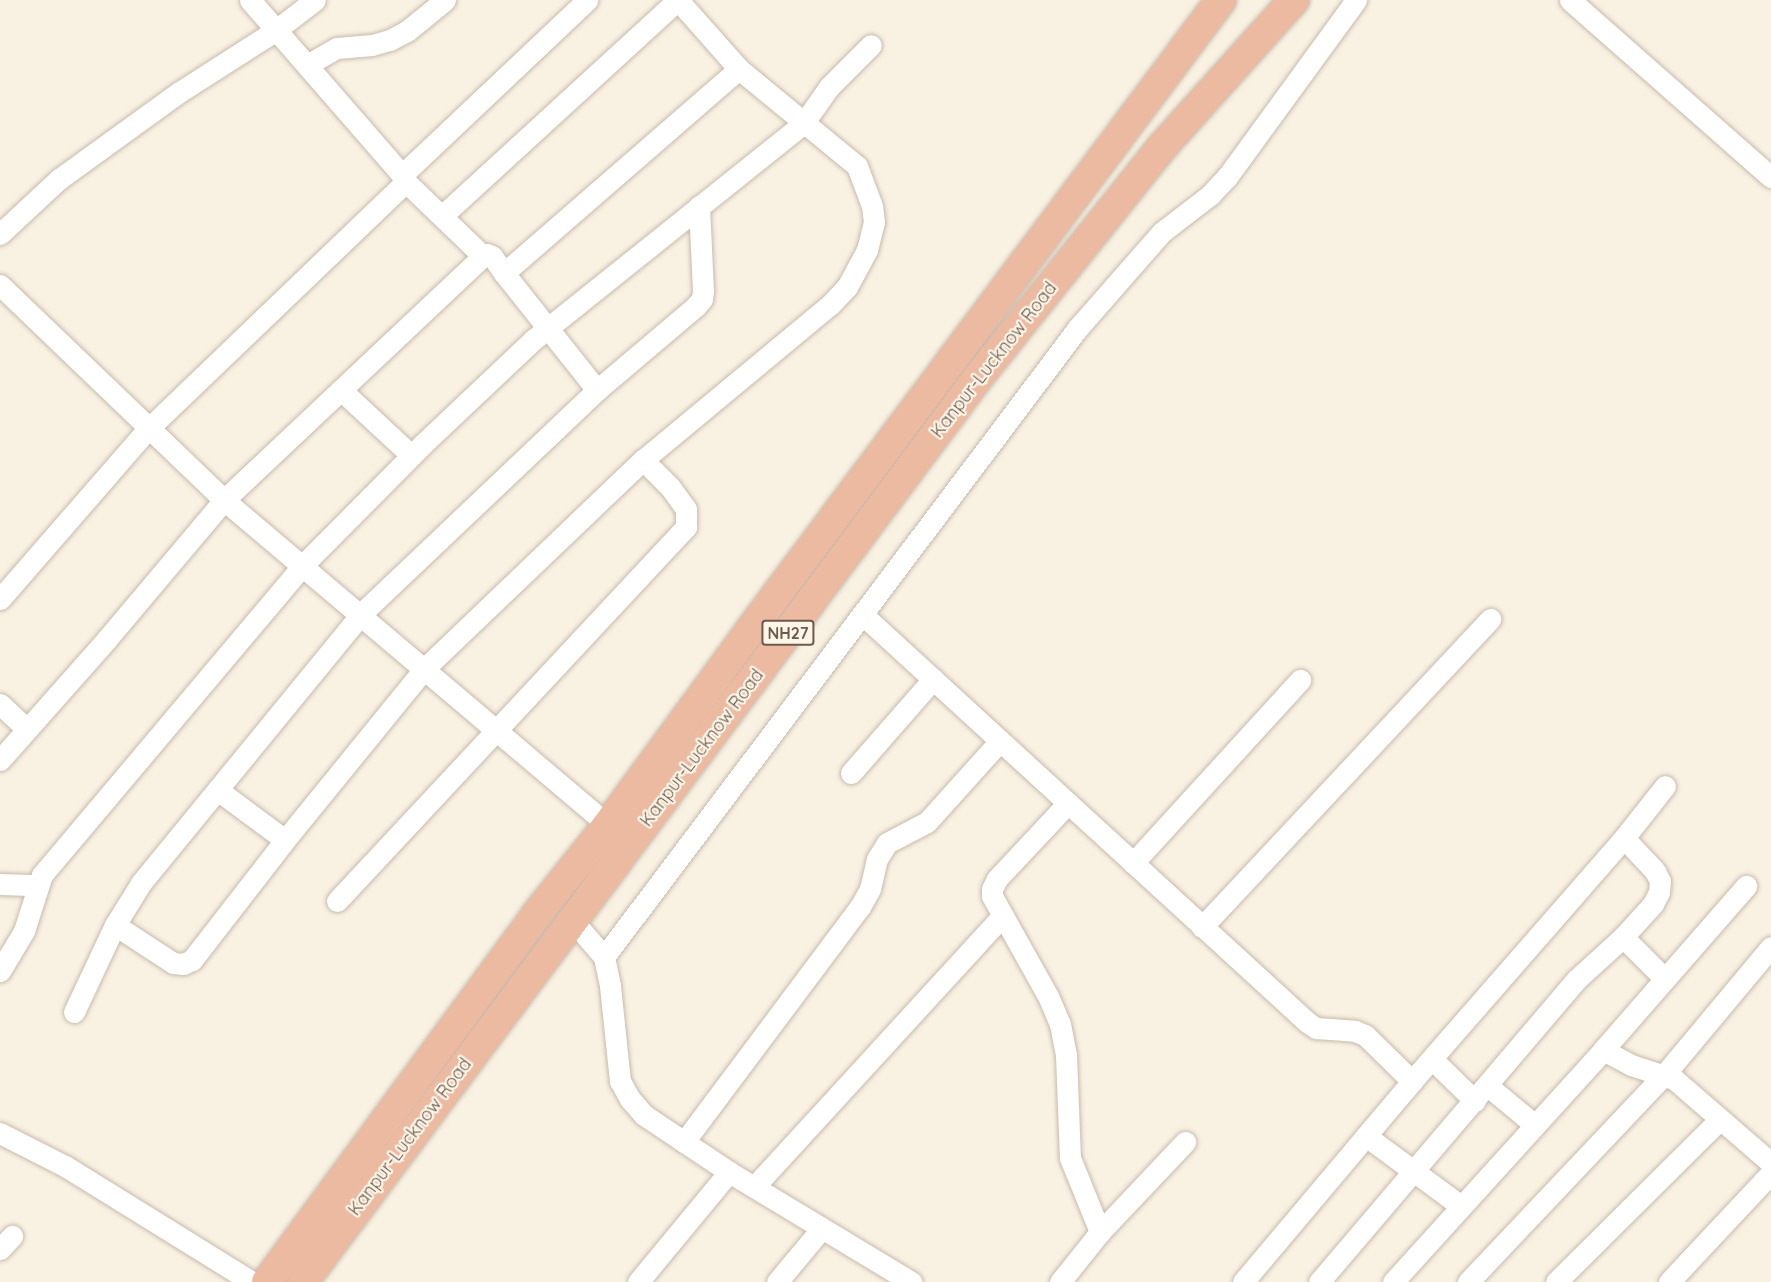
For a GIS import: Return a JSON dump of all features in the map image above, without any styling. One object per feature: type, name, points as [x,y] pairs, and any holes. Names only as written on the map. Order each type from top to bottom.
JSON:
[{"type":"highway","name":"Kanpur-Lucknow Road","points":[[267,1282],[537,914],[608,825],[752,628],[1221,0]]},
{"type":"highway","name":"Kanpur-Lucknow Road","points":[[303,1282],[461,1069],[574,922],[976,380],[1162,147],[1294,0]]},
{"type":"highway","points":[[438,1050],[461,1069]]},
{"type":"street","points":[[250,0],[404,178],[483,256]]},
{"type":"street","points":[[0,234],[59,179],[178,93],[276,30],[315,0]]},
{"type":"street","points":[[307,65],[337,48],[372,45],[390,40],[407,31],[445,0]]},
{"type":"street","points":[[0,599],[148,429],[587,0]]},
{"type":"street","points":[[115,925],[173,963],[183,964],[192,960],[285,840],[424,669],[643,460],[830,304],[847,286],[867,250],[874,222],[872,207],[856,166],[844,153],[803,124],[739,69],[678,0],[443,215]]},
{"type":"street","points":[[604,957],[1077,328],[1162,232],[1210,195],[1227,177],[1356,0]]},
{"type":"street","points":[[1570,0],[1771,177]]},
{"type":"street","points":[[0,971],[24,931],[42,875],[302,566],[411,455],[548,327],[803,124],[830,87],[871,45]]},
{"type":"street","points":[[504,273],[739,69]]},
{"type":"street","points":[[74,1012],[115,925],[141,884],[360,615],[597,390],[702,299],[699,206]]},
{"type":"street","points":[[0,760],[107,639],[224,500],[483,256],[488,254],[492,256],[597,390]]},
{"type":"street","points":[[0,285],[224,500],[608,825]]},
{"type":"street","points":[[341,390],[411,455]]},
{"type":"street","points":[[337,901],[686,527],[686,509],[670,487],[643,460]]},
{"type":"street","points":[[863,615],[1307,1022],[1316,1028],[1355,1031],[1365,1035],[1412,1081]]},
{"type":"street","points":[[1202,927],[1490,619]]},
{"type":"street","points":[[851,772],[933,679]]},
{"type":"street","points":[[1133,863],[1300,680]]},
{"type":"street","points":[[0,704],[26,728]]},
{"type":"street","points":[[684,1142],[860,907],[870,889],[877,860],[887,843],[927,822],[1000,741]]},
{"type":"street","points":[[1243,1282],[1412,1081],[1624,838],[1665,786]]},
{"type":"street","points":[[219,790],[285,840]]},
{"type":"street","points":[[1068,803],[997,879],[992,888],[992,896],[1001,917],[1048,996],[1060,1024],[1066,1055],[1070,1158],[1100,1232]]},
{"type":"street","points":[[1319,1282],[1577,980],[1623,937],[1653,904],[1659,892],[1660,881],[1655,871],[1624,838]]},
{"type":"street","points":[[0,884],[38,885]]},
{"type":"street","points":[[1393,1282],[1603,1050],[1746,886]]},
{"type":"street","points":[[754,1187],[1001,917]]},
{"type":"street","points":[[574,922],[604,957],[609,979],[620,1081],[630,1099],[644,1115],[729,1172],[906,1281]]},
{"type":"street","points":[[1623,937],[1665,979]]},
{"type":"street","points":[[1467,1282],[1665,1074],[1771,947]]},
{"type":"street","points":[[1603,1050],[1631,1065],[1665,1074],[1771,1163]]},
{"type":"street","points":[[1432,1059],[1481,1094],[1536,1125]]},
{"type":"street","points":[[1556,1282],[1719,1120]]},
{"type":"street","points":[[0,1133],[65,1166],[252,1282]]},
{"type":"street","points":[[1366,1136],[1413,1173],[1461,1206]]},
{"type":"street","points":[[1060,1282],[1100,1232],[1185,1142]]},
{"type":"street","points":[[638,1282],[729,1172]]},
{"type":"street","points":[[1669,1282],[1771,1173]]},
{"type":"street","points":[[777,1282],[822,1228]]}]
